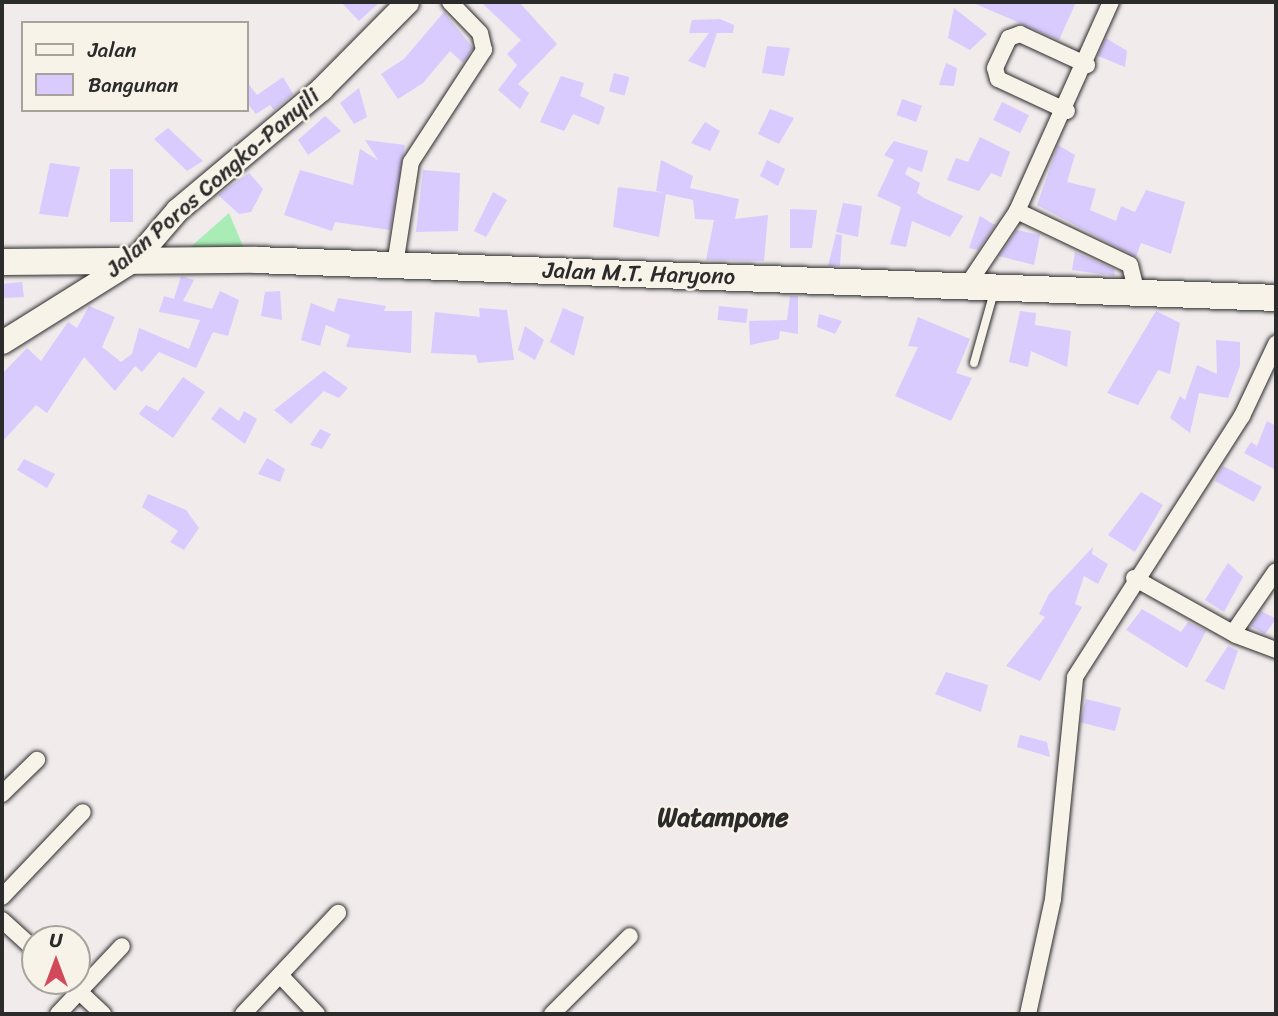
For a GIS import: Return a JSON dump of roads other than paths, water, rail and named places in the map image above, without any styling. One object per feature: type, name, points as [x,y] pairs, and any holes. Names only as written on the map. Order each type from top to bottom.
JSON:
[{"type":"highway","name":"Jalan M.T. Haryono","points":[[2,262],[135,258],[395,265],[1276,298]]},
{"type":"main road","name":"Jalan Poros Congko-Panyili","points":[[2,342],[135,258],[177,210],[312,97],[407,2]]},
{"type":"street","points":[[395,265],[411,162],[484,50],[480,33],[450,2]]},
{"type":"street","points":[[966,287],[1017,211],[1067,111],[1111,2]]},
{"type":"street","points":[[1067,111],[998,79],[995,68],[1009,38],[1020,34],[1087,65]]},
{"type":"street","points":[[1017,211],[1130,265],[1137,294]]},
{"type":"street","points":[[1027,1014],[1053,899],[1075,677],[1134,578],[1242,416],[1276,344]]},
{"type":"street","points":[[1233,633],[1276,572]]},
{"type":"street","points":[[1134,578],[1233,633],[1276,650]]},
{"type":"street","points":[[2,794],[37,761]]},
{"type":"street","points":[[2,897],[83,813]]},
{"type":"street","points":[[243,1014],[338,914]]},
{"type":"street","points":[[2,920],[21,937]]},
{"type":"street","points":[[552,1014],[630,936]]},
{"type":"street","points":[[91,972],[122,946]]},
{"type":"street","points":[[280,975],[317,1014]]},
{"type":"street","points":[[58,1014],[69,995]]},
{"type":"street","points":[[83,995],[103,1014]]},
{"type":"lane","points":[[974,363],[995,289]]},
{"type":"district","name":"Watampone","points":[[723,818]]}]
